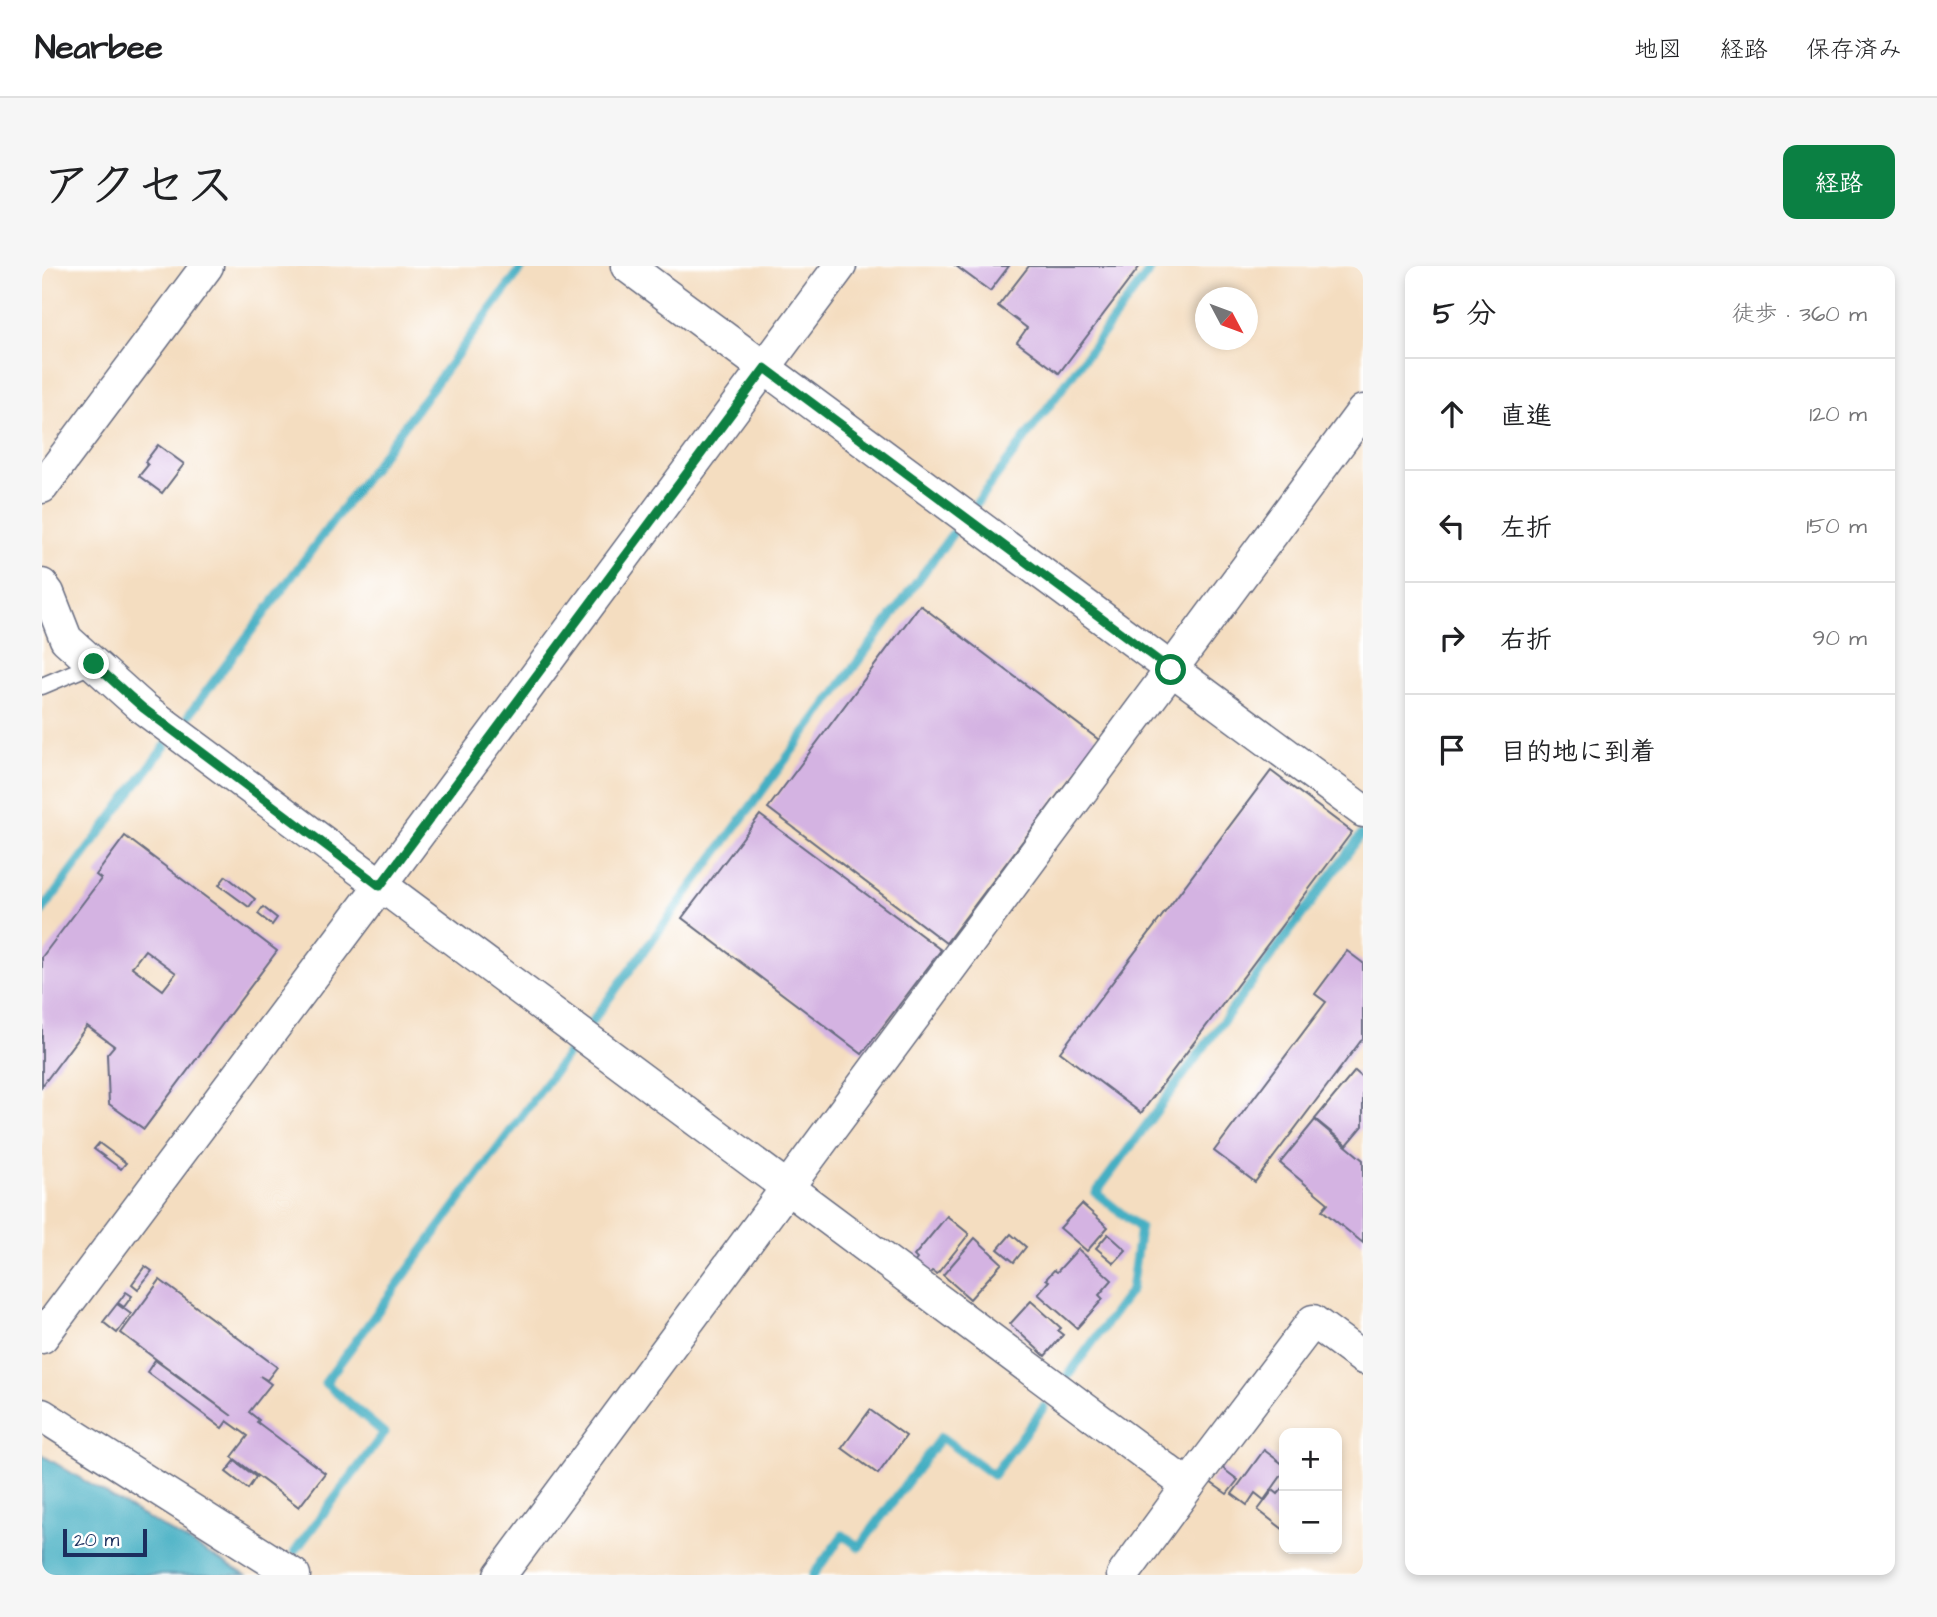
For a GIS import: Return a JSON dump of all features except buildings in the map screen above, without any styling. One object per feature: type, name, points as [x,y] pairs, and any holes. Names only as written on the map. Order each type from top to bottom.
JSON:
[{"type":"street","points":[[42,488],[207,266]]},
{"type":"street","points":[[627,266],[1363,811]]},
{"type":"street","points":[[42,1336],[840,266]]},
{"type":"street","points":[[500,1575],[1363,411]]},
{"type":"street","points":[[42,585],[51,632],[66,639],[143,708],[1188,1486]]},
{"type":"street","points":[[1123,1575],[1313,1321],[1363,1358]]},
{"type":"street","points":[[42,1415],[293,1575]]},
{"type":"lane","points":[[42,686],[94,664]]},
{"type":"water","points":[[42,1455],[126,1506],[246,1575],[42,1575]]},
{"type":"waterway","points":[[188,716],[523,266]]},
{"type":"waterway","points":[[976,504],[1153,266]]},
{"type":"waterway","points":[[590,1024],[953,533]]},
{"type":"waterway","points":[[42,911],[165,746]]},
{"type":"waterway","points":[[1067,1377],[1131,1290],[1140,1228],[1096,1193],[1361,835]]},
{"type":"waterway","points":[[295,1551],[384,1433],[325,1383],[571,1049]]},
{"type":"waterway","points":[[813,1575],[843,1535],[859,1547],[941,1437],[993,1475],[1044,1407]]},
{"type":"route","points":[[94,664],[143,708],[380,886],[765,368],[1171,670]]}]
